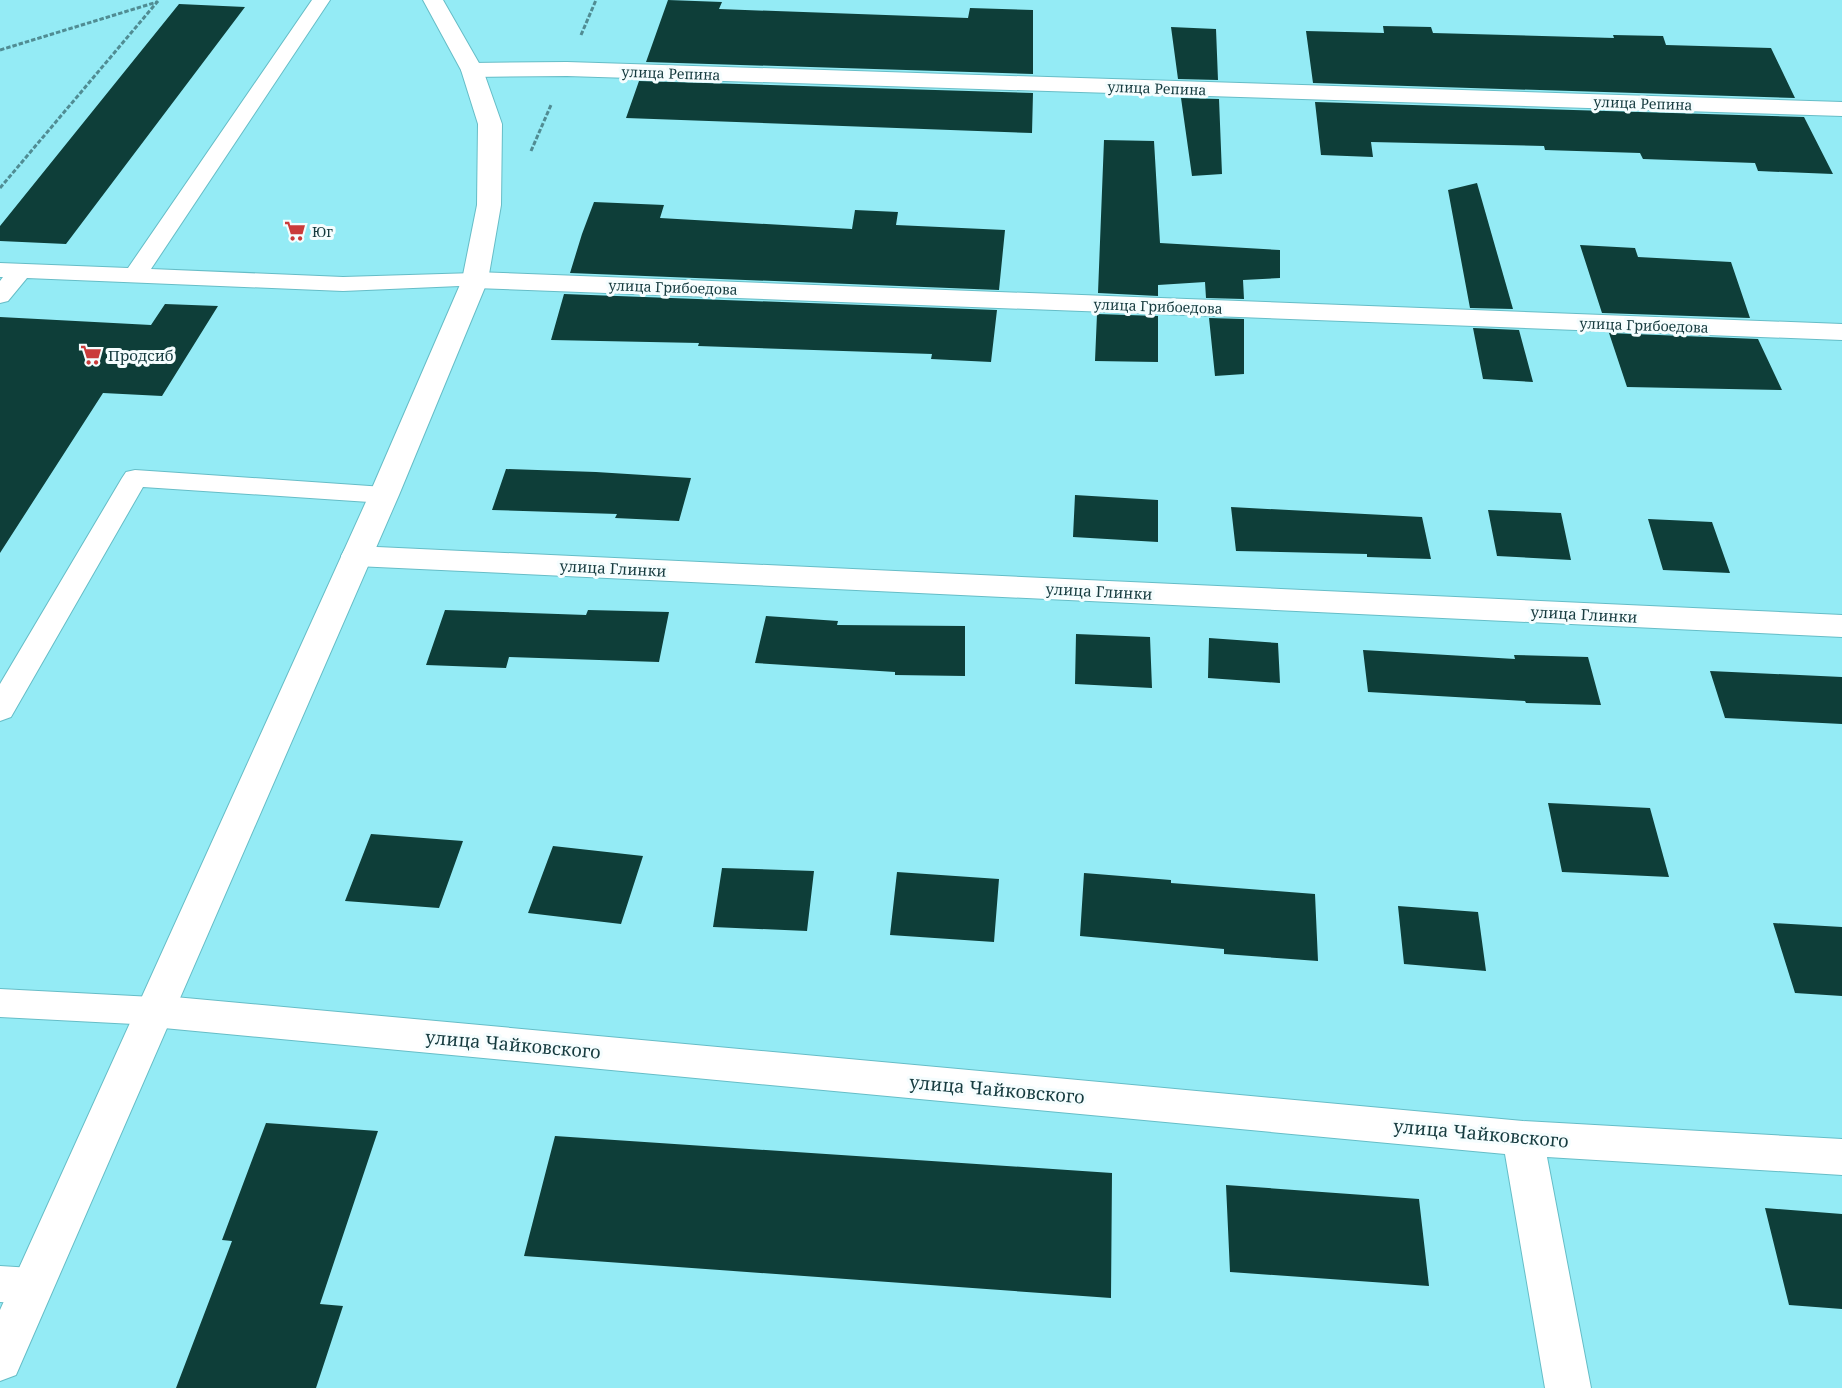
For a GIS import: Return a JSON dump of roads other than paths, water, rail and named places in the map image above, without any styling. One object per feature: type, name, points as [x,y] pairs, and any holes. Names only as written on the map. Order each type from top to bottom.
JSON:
[{"type":"street","points":[[0,1360],[16,1285],[153,1011],[384,495],[475,280],[489,205],[490,124],[472,70],[433,0]]},
{"type":"street","name":"улица Репина","points":[[472,70],[567,69],[1842,109]]},
{"type":"street","name":"улица Грибоедова","points":[[475,280],[1842,332]]},
{"type":"street","name":"улица Глинки","points":[[356,556],[1842,626]]},
{"type":"street","name":"улица Чайковского","points":[[153,1011],[1523,1138],[1842,1157]]},
{"type":"street","points":[[1523,1138],[1568,1388]]},
{"type":"lane","points":[[135,275],[321,0]]},
{"type":"lane","points":[[0,296],[10,270],[343,284],[475,280]]},
{"type":"lane","points":[[0,710],[135,478],[384,495]]},
{"type":"lane","points":[[0,1003],[153,1011]]},
{"type":"place","name":"Юг","points":[[295,231]]},
{"type":"place","name":"Продсиб","points":[[91,355]]}]
